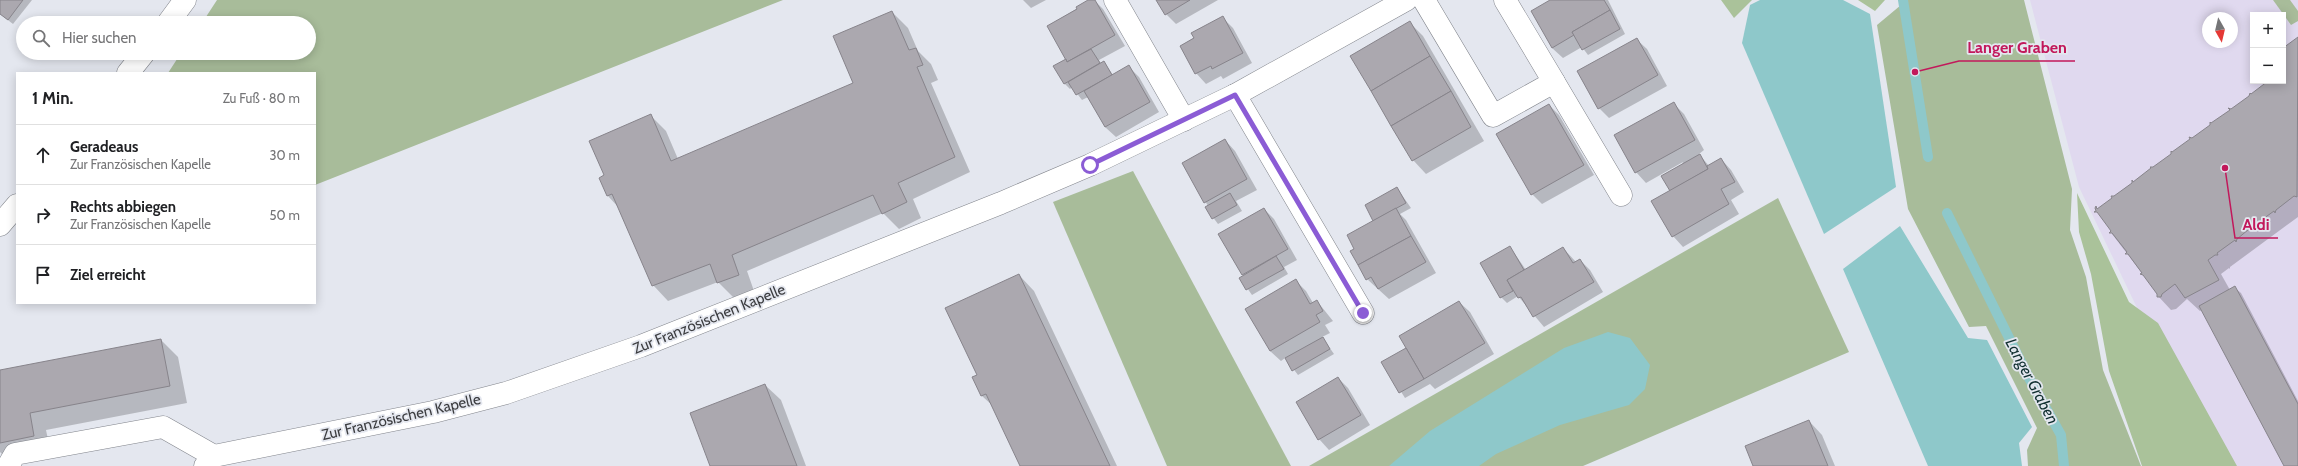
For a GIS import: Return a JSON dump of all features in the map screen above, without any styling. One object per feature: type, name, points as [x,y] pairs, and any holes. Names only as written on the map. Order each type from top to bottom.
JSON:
[{"type":"street","points":[[173,16],[185,0]]},
{"type":"street","points":[[1115,0],[1184,120]]},
{"type":"street","name":"Zur Französischen Kapelle","points":[[8,466],[15,454],[163,427],[209,461],[434,412],[506,393],[634,349],[1001,204],[1090,165],[1235,95],[1406,0]]},
{"type":"street","points":[[1424,0],[1493,116],[1554,82]]},
{"type":"street","points":[[1505,0],[1621,195]]},
{"type":"street","points":[[129,72],[138,60]]},
{"type":"street","points":[[1235,95],[1363,313]]},
{"type":"street","points":[[0,225],[16,206]]},
{"type":"shaded area","points":[[2030,0],[2298,0],[2298,466],[2213,466],[2079,187]]},
{"type":"green space","points":[[217,0],[783,0],[316,185],[316,72],[169,72],[176,60],[316,60],[316,16],[207,16]]},
{"type":"green space","points":[[1721,0],[1752,0],[1734,18]]},
{"type":"green space","points":[[1858,0],[1885,0],[1875,11]]},
{"type":"green space","points":[[1907,0],[2024,0],[2072,189],[2070,230],[2086,277],[2103,370],[2141,466],[2028,466],[2027,450],[2037,428],[1986,326],[1969,327],[1908,209],[1877,25]]},
{"type":"green space","points":[[2273,0],[2290,0],[2298,11],[2298,21],[2291,25],[2286,18],[2286,12],[2282,12]]},
{"type":"green space","points":[[1133,171],[1291,466],[1167,466],[1053,202]]},
{"type":"green space","points":[[2077,193],[2129,302],[2158,323],[2237,466],[2142,466],[2109,371],[2091,274],[2079,232]]},
{"type":"green space","points":[[1778,198],[1849,352],[1583,466],[1309,466]]},
{"type":"water","points":[[1760,0],[1843,0],[1870,14],[1896,187],[1824,234],[1742,43],[1750,5]]},
{"type":"water","points":[[1900,226],[1968,338],[1987,340],[2032,427],[2019,443],[2022,466],[1928,466],[1843,269]]},
{"type":"water","points":[[1608,332],[1630,338],[1650,365],[1645,389],[1629,405],[1560,425],[1496,454],[1479,466],[1389,466],[1430,431],[1564,348]]},
{"type":"building","points":[[0,0],[23,0],[8,20],[0,14]]},
{"type":"building","points":[[1088,0],[1095,0],[1115,35],[1067,62],[1047,26],[1077,9],[1076,7]]},
{"type":"building","points":[[1156,0],[1190,0],[1165,15]]},
{"type":"building","points":[[1550,0],[1604,0],[1610,10],[1572,32],[1574,35],[1552,48],[1531,11]]},
{"type":"building","points":[[1610,10],[1620,29],[1582,50],[1572,32]]},
{"type":"building","points":[[892,11],[909,50],[916,48],[923,65],[917,67],[955,157],[898,183],[907,202],[882,214],[873,195],[732,255],[739,275],[717,283],[710,264],[652,286],[612,194],[607,196],[599,178],[604,175],[589,141],[651,114],[671,161],[853,83],[833,36]]},
{"type":"building","points":[[1223,16],[1243,53],[1212,69],[1211,66],[1195,74],[1180,46],[1194,38],[1191,33]]},
{"type":"building","points":[[1410,21],[1430,56],[1371,91],[1350,56]]},
{"type":"building","points":[[2298,37],[2297,197],[2294,196],[2276,210],[2275,213],[2274,211],[2256,224],[2257,226],[2254,225],[2237,239],[2236,242],[2235,240],[2217,253],[2218,255],[2215,255],[2208,260],[2219,280],[2185,298],[2175,284],[2162,294],[2161,297],[2157,297],[2157,294],[2143,275],[2140,274],[2142,273],[2128,254],[2125,254],[2127,252],[2112,233],[2109,233],[2111,231],[2097,212],[2094,212],[2096,211],[2096,206],[2097,209],[2112,198],[2111,196],[2114,196],[2132,183],[2132,180],[2133,182],[2151,168],[2150,167],[2153,167],[2171,154],[2171,151],[2172,152],[2190,139],[2189,137],[2192,138],[2210,125],[2210,122],[2211,123],[2230,110],[2228,108],[2231,109],[2249,96],[2250,93],[2251,94],[2264,84],[2286,84],[2286,46]]},
{"type":"building","points":[[1637,38],[1658,75],[1598,109],[1577,71]]},
{"type":"building","points":[[1091,49],[1100,63],[1064,84],[1053,66],[1066,59],[1067,62]]},
{"type":"building","points":[[1430,56],[1451,91],[1391,126],[1371,91]]},
{"type":"building","points":[[1104,61],[1112,75],[1076,95],[1068,82]]},
{"type":"building","points":[[1129,65],[1150,102],[1105,127],[1084,91]]},
{"type":"building","points":[[1451,91],[1471,127],[1412,161],[1391,126]]},
{"type":"building","points":[[1674,102],[1695,140],[1635,173],[1614,135]]},
{"type":"building","points":[[1549,104],[1584,165],[1531,195],[1496,134]]},
{"type":"building","points":[[1225,139],[1247,179],[1204,203],[1182,163]]},
{"type":"building","points":[[1700,154],[1708,169],[1670,191],[1661,176]]},
{"type":"building","points":[[1721,158],[1735,182],[1721,189],[1729,204],[1672,237],[1651,201],[1708,169],[1707,166]]},
{"type":"building","points":[[1397,187],[1406,203],[1373,221],[1365,205]]},
{"type":"building","points":[[1230,193],[1237,205],[1212,219],[1205,207]]},
{"type":"building","points":[[1264,208],[1288,249],[1242,275],[1218,234]]},
{"type":"building","points":[[1396,208],[1411,236],[1358,265],[1350,251],[1354,249],[1347,235]]},
{"type":"building","points":[[1411,236],[1426,262],[1378,289],[1371,277],[1366,280],[1358,265]]},
{"type":"building","points":[[1510,246],[1524,270],[1507,280],[1513,291],[1500,298],[1480,263]]},
{"type":"building","points":[[1563,247],[1573,263],[1580,259],[1594,282],[1533,317],[1521,297],[1518,298],[1507,280]]},
{"type":"building","points":[[1276,256],[1284,269],[1246,290],[1239,278]]},
{"type":"building","points":[[1019,274],[1110,466],[1020,466],[986,394],[981,396],[972,377],[977,375],[945,308]]},
{"type":"building","points":[[1296,279],[1310,304],[1317,300],[1323,311],[1316,315],[1320,322],[1270,351],[1245,309]]},
{"type":"building","points":[[2235,286],[2298,404],[2298,466],[2284,466],[2199,306]]},
{"type":"building","points":[[1459,301],[1485,343],[1424,379],[1399,336]]},
{"type":"building","points":[[1323,337],[1330,349],[1292,371],[1285,358]]},
{"type":"building","points":[[161,339],[170,386],[30,413],[34,436],[0,443],[0,370]]},
{"type":"building","points":[[1406,348],[1424,379],[1399,393],[1381,362]]},
{"type":"building","points":[[1338,377],[1361,415],[1318,440],[1296,402]]},
{"type":"building","points":[[765,384],[797,466],[710,466],[690,413]]},
{"type":"building","points":[[1809,420],[1828,466],[1753,466],[1745,446]]},
{"type":"waterway","name":"Langer Graben","points":[[1903,0],[1928,157]]},
{"type":"waterway","name":"Langer Graben","points":[[1947,213],[2029,378],[2061,435],[2064,466]]},
{"type":"place","name":"Langer Graben","points":[[1915,72]]},
{"type":"place","name":"Aldi","points":[[2225,168]]},
{"type":"route","points":[[1090,165],[1235,95],[1363,313]]}]
